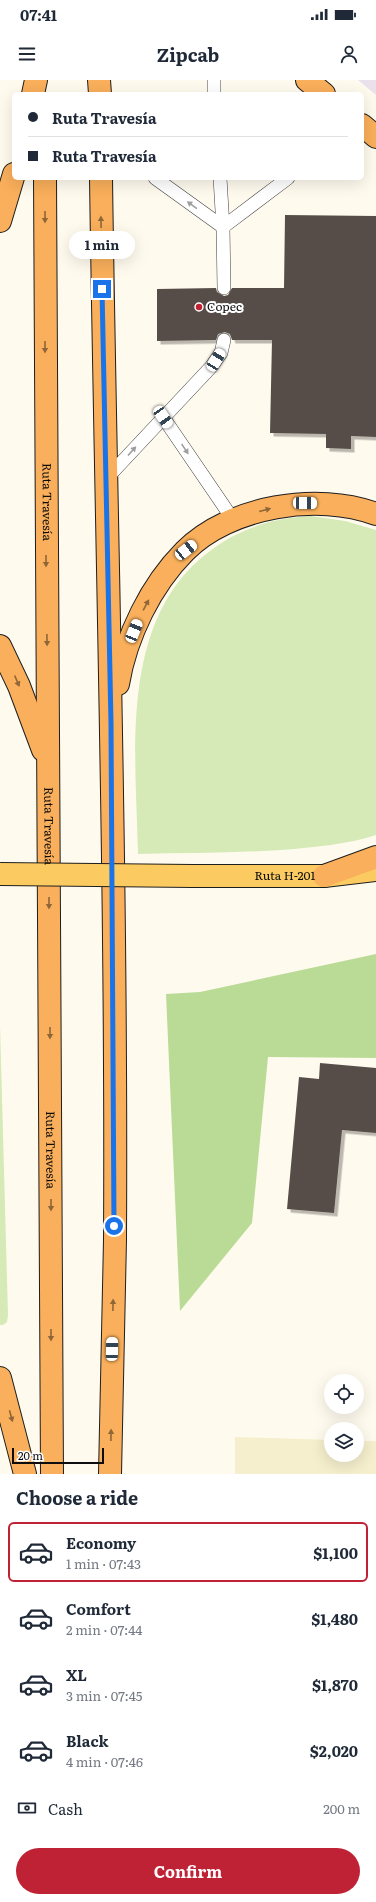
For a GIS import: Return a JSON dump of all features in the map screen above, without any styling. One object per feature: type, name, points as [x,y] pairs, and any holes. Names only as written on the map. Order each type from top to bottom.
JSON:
[{"type":"highway","points":[[33,92],[36,80]]},
{"type":"highway","points":[[44,80],[44,92]]},
{"type":"highway","points":[[99,80],[100,92]]},
{"type":"highway","points":[[307,80],[322,92]]},
{"type":"highway","points":[[364,127],[376,137]]},
{"type":"highway","points":[[0,221],[12,180]]},
{"type":"highway","name":"Ruta Travesía","points":[[45,180],[52,1474]]},
{"type":"highway","points":[[101,180],[105,480],[111,723],[115,1187],[110,1474]]},
{"type":"highway","points":[[111,723],[119,676],[128,644],[148,600],[186,550],[201,539],[234,521],[270,508],[305,503],[337,505],[376,514]]},
{"type":"highway","points":[[0,646],[19,686],[48,766]]},
{"type":"highway","points":[[324,876],[376,857]]},
{"type":"highway","points":[[0,1378],[25,1474]]},
{"type":"main road","name":"Ruta H-201","points":[[0,874],[324,876],[376,870]]},
{"type":"lane","points":[[214,80],[214,92]]},
{"type":"lane","points":[[158,180],[223,227]]},
{"type":"lane","points":[[220,180],[224,288]]},
{"type":"lane","points":[[223,227],[285,180]]},
{"type":"lane","points":[[105,480],[211,367],[221,353],[224,340]]},
{"type":"lane","points":[[163,417],[234,521]]},
{"type":"shaded area","points":[[358,80],[376,80],[376,95]]},
{"type":"shaded area","points":[[235,1437],[324,1440],[324,1462],[364,1462],[364,1441],[376,1441],[376,1474],[235,1474]]},
{"type":"green space","points":[[311,516],[345,521],[376,530],[376,835],[318,847],[282,850],[138,854],[135,774],[139,690],[146,650],[160,613],[180,579],[210,551],[221,543],[245,530],[270,522]]},
{"type":"green space","points":[[376,954],[376,1058],[268,1057],[252,1223],[180,1311],[166,994],[200,992]]},
{"type":"green space","points":[[0,1025],[8,1315],[7,1322],[3,1325],[0,1325]]},
{"type":"building","points":[[285,215],[376,216],[376,437],[351,436],[351,449],[326,448],[326,434],[270,433],[272,340],[232,340],[230,334],[225,332],[218,334],[216,340],[157,341],[157,289],[216,288],[217,292],[224,296],[228,295],[232,288],[284,288]]},
{"type":"building","points":[[320,1063],[376,1068],[376,1133],[342,1130],[334,1213],[287,1209],[299,1077],[319,1079]]},
{"type":"place","name":"Copec","points":[[199,307]]},
{"type":"route","points":[[102,289],[111,723],[114,1226]]}]
